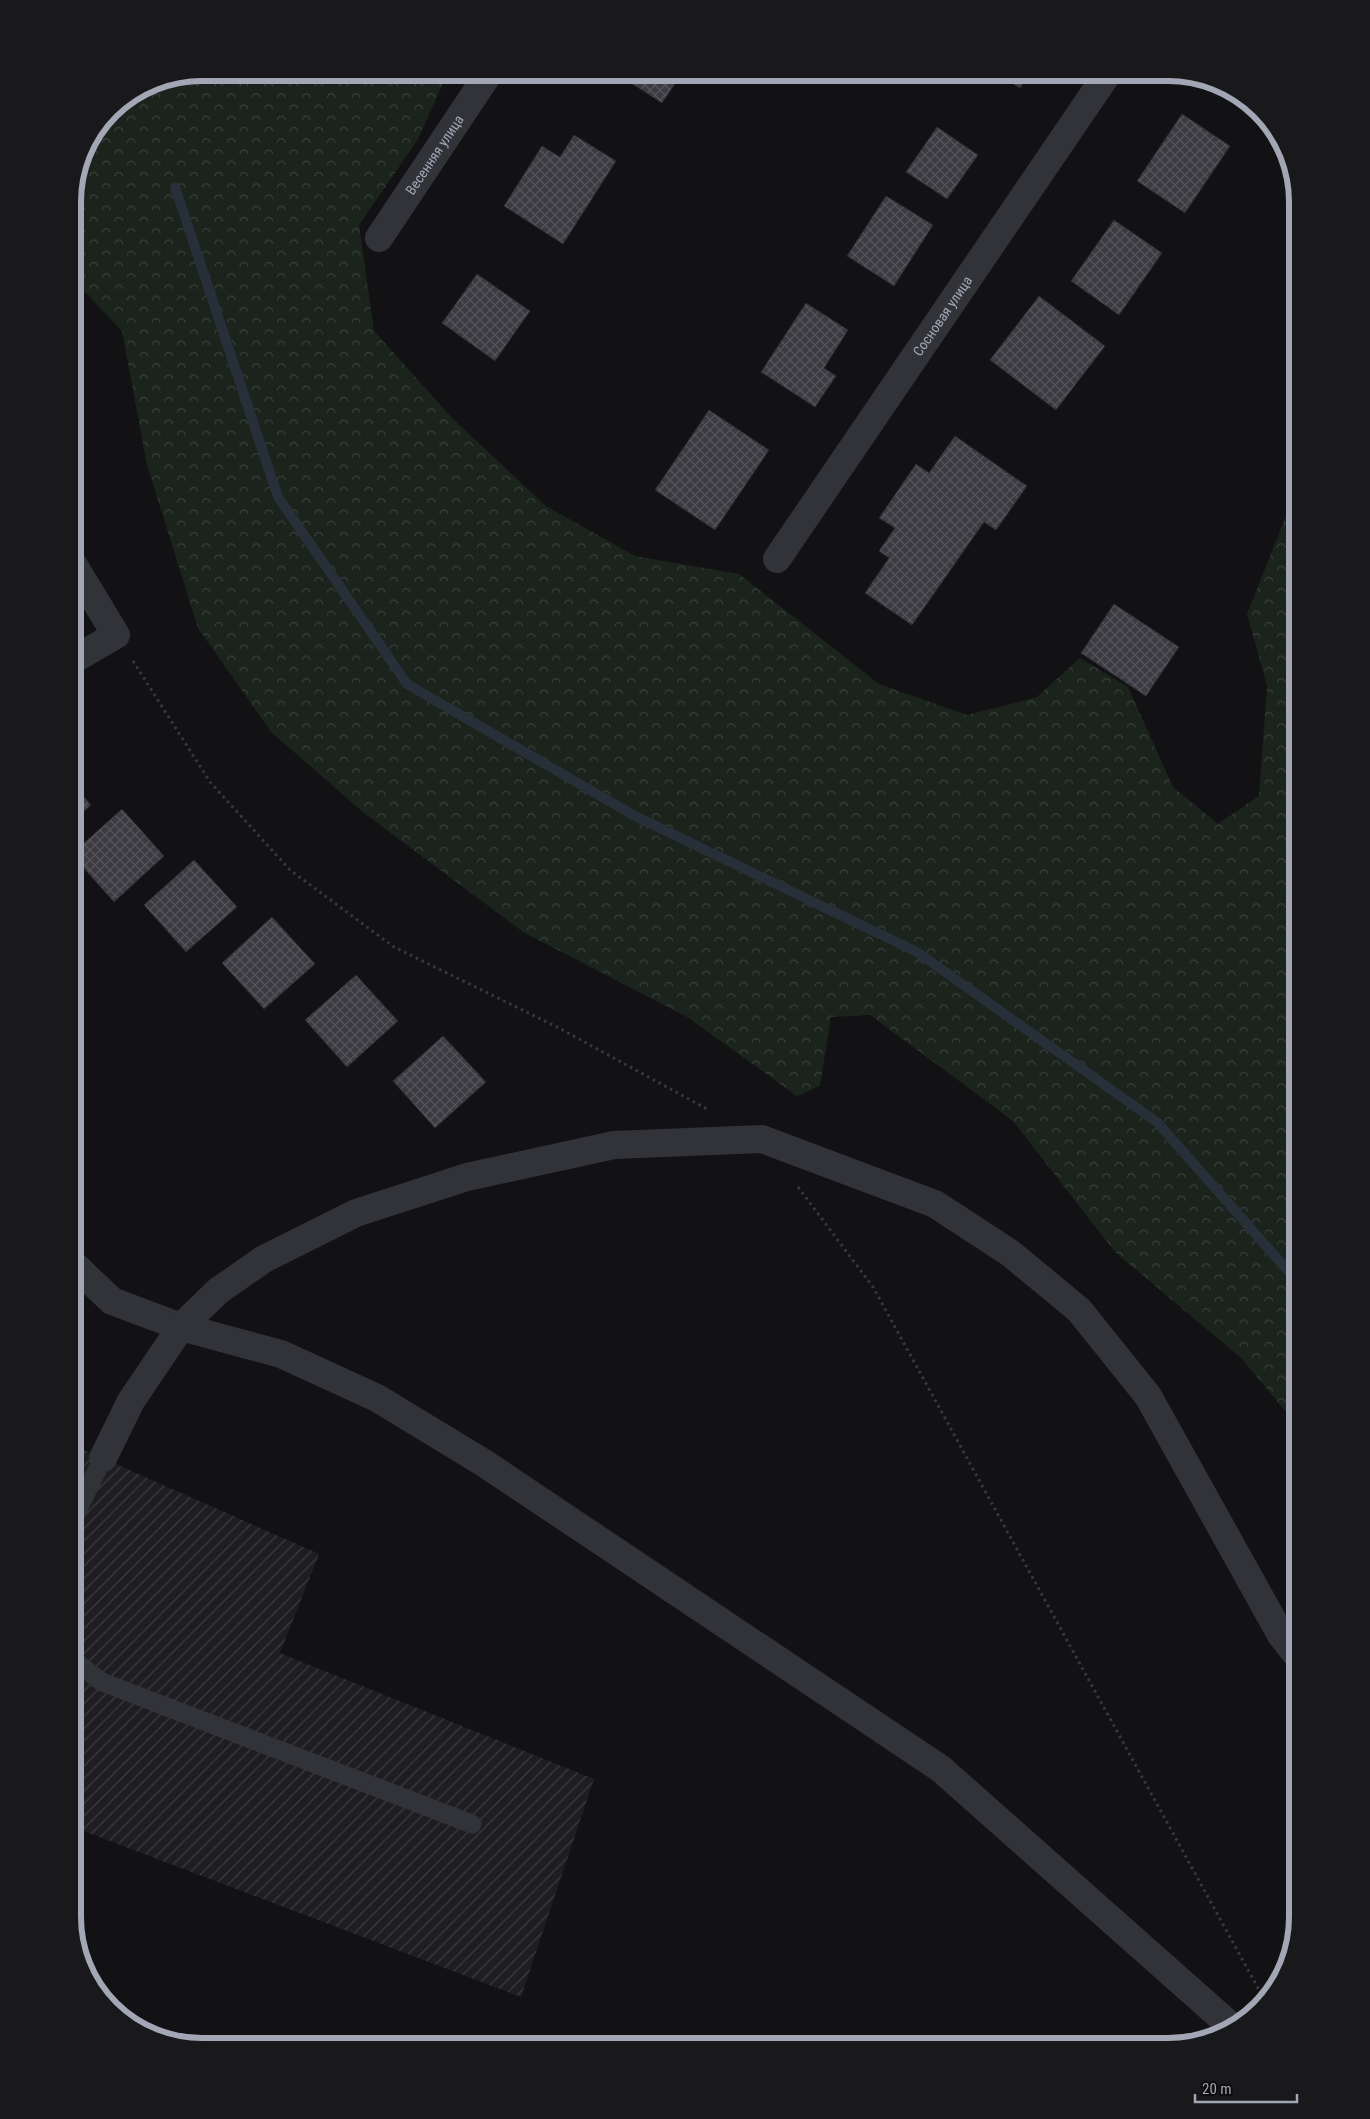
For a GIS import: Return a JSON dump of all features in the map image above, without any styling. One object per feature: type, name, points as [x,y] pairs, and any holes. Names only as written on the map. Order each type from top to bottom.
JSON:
[{"type":"street","name":"Весенняя улица","points":[[379,238],[484,81]]},
{"type":"street","name":"Сосновая улица","points":[[777,559],[1102,82]]},
{"type":"street","points":[[82,578],[116,635],[82,655]]},
{"type":"street","points":[[102,1458],[131,1400],[181,1327],[218,1291],[264,1259],[356,1213],[458,1180],[614,1145],[762,1139],[935,1204],[1010,1253],[1079,1310],[1148,1396],[1281,1635],[1289,1644]]},
{"type":"street","points":[[81,1272],[112,1301],[181,1327],[281,1354],[377,1398],[492,1469],[940,1769],[1226,2022]]},
{"type":"lane","points":[[81,1500],[102,1458]]},
{"type":"lane","points":[[81,1667],[102,1682],[472,1824]]},
{"type":"path","points":[[116,635],[210,782],[290,870],[394,947],[557,1028],[710,1111]]},
{"type":"path","points":[[797,1186],[874,1287],[1261,1994]]},
{"type":"shaded area","points":[[81,1449],[319,1554],[280,1653],[594,1779],[521,1997],[81,1830]]},
{"type":"green space","points":[[444,81],[417,141],[359,225],[374,331],[453,419],[546,506],[635,556],[739,574],[879,684],[967,715],[1037,697],[1080,658],[1128,687],[1173,787],[1218,824],[1259,796],[1267,686],[1247,614],[1289,508],[1289,1415],[1241,1358],[1115,1252],[1013,1121],[870,1015],[831,1017],[820,1086],[797,1096],[687,1017],[523,932],[364,813],[271,732],[198,628],[147,465],[122,331],[82,289],[82,186],[85,171],[90,156],[106,128],[122,111],[142,97],[171,85],[186,82]]},
{"type":"building","points":[[629,81],[676,81],[662,103]]},
{"type":"building","points":[[1010,82],[1024,82],[1020,88]]},
{"type":"building","points":[[1182,114],[1230,146],[1185,213],[1137,181]]},
{"type":"building","points":[[937,127],[978,155],[947,199],[906,172]]},
{"type":"building","points":[[574,135],[616,161],[563,244],[504,206],[542,146],[560,157]]},
{"type":"building","points":[[886,196],[933,225],[894,286],[847,256]]},
{"type":"building","points":[[1114,220],[1162,253],[1119,315],[1071,281]]},
{"type":"building","points":[[477,274],[530,311],[495,361],[442,323]]},
{"type":"building","points":[[1039,296],[1105,346],[1056,410],[990,360]]},
{"type":"building","points":[[806,303],[848,330],[824,368],[836,376],[815,407],[761,372]]},
{"type":"building","points":[[709,410],[769,450],[715,530],[655,490]]},
{"type":"building","points":[[955,436],[1027,486],[996,530],[984,522],[912,625],[865,593],[889,558],[879,551],[895,528],[879,518],[916,464],[929,473]]},
{"type":"building","points":[[1114,604],[1179,647],[1146,696],[1081,653]]},
{"type":"building","points":[[82,794],[91,805],[82,813]]},
{"type":"building","points":[[122,809],[164,856],[114,902],[82,866],[82,845]]},
{"type":"building","points":[[194,860],[237,907],[186,952],[144,905]]},
{"type":"building","points":[[272,917],[315,964],[264,1009],[222,963]]},
{"type":"building","points":[[356,975],[398,1021],[347,1067],[305,1020]]},
{"type":"building","points":[[443,1036],[486,1082],[435,1128],[393,1081]]},
{"type":"waterway","points":[[175,187],[278,497],[407,684],[635,816],[917,952],[1157,1122],[1289,1272]]}]
